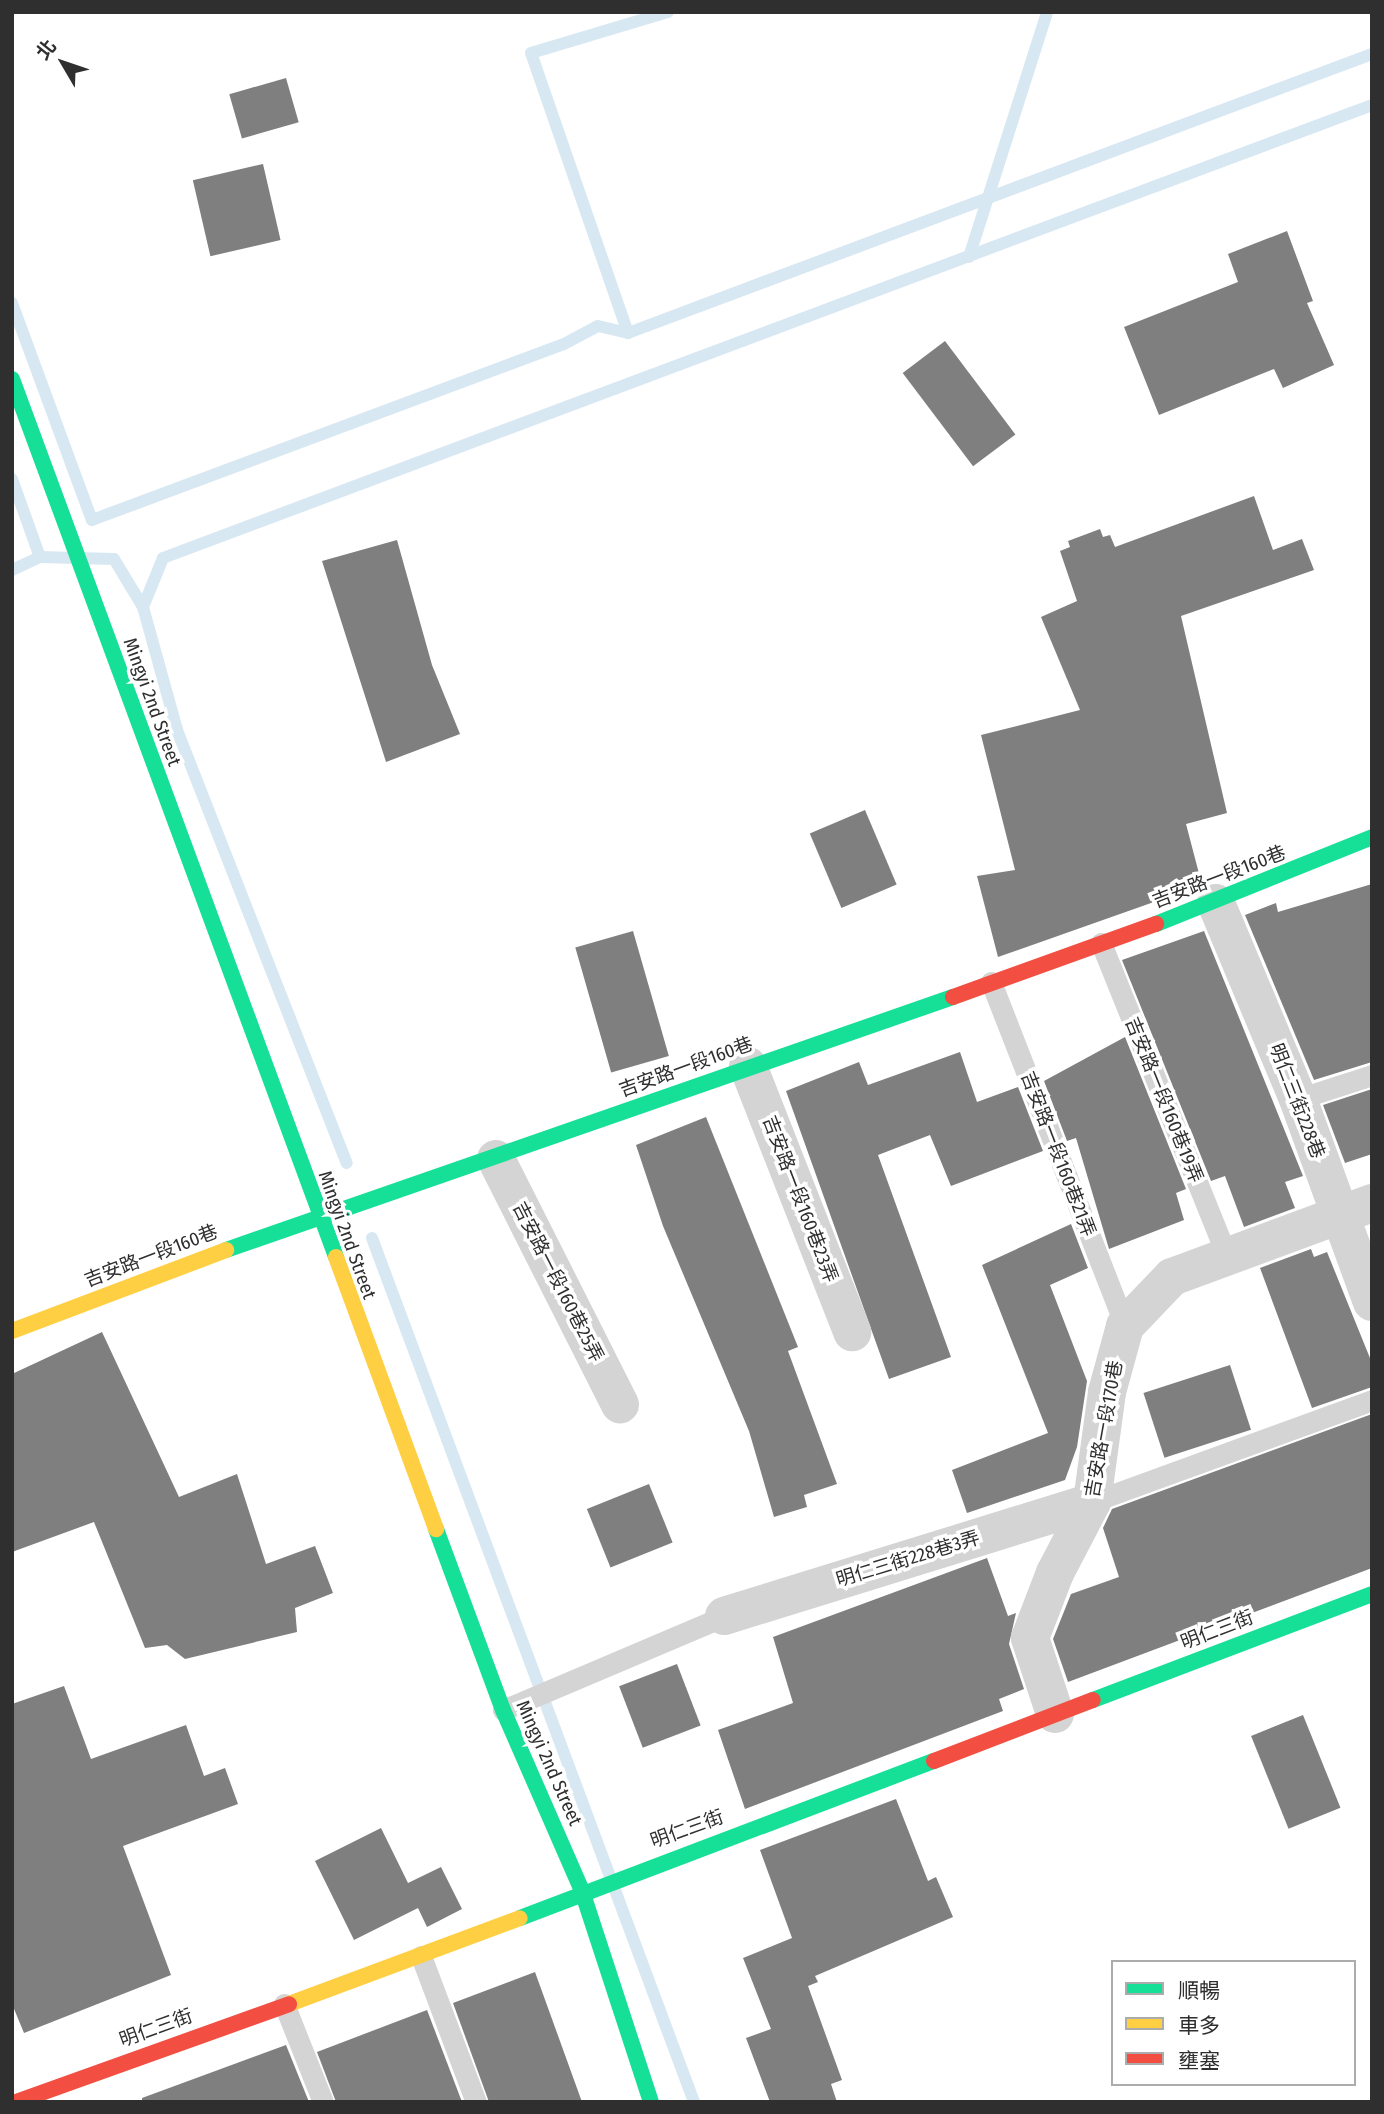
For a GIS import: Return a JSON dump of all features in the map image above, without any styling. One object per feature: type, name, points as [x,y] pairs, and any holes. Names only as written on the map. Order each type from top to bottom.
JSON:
[{"type":"street","name":"Mingyi 2nd Street","points":[[12,379],[317,1215],[503,1710],[582,1891],[651,2102]]},
{"type":"street","name":"吉安路一段160巷","points":[[12,1331],[317,1215],[496,1159],[748,1066],[1216,903],[1372,837]]},
{"type":"street","name":"明仁三街228巷","points":[[1216,903],[1298,1099],[1356,1209],[1372,1302]]},
{"type":"street","name":"吉安路一段160巷23弄","points":[[748,1066],[852,1332]]},
{"type":"street","name":"吉安路一段160巷25弄","points":[[496,1159],[620,1405]]},
{"type":"street","name":"吉安路一段170巷","points":[[1055,1714],[1030,1638],[1055,1573],[1092,1502],[1107,1392],[1125,1326],[1172,1277],[1356,1209]]},
{"type":"street","name":"明仁三街228巷3弄","points":[[724,1616],[1092,1502]]},
{"type":"street","name":"明仁三街","points":[[16,2102],[421,1956],[582,1891],[1372,1594]]},
{"type":"lane","name":"吉安路一段160巷19弄","points":[[1101,943],[1227,1256]]},
{"type":"lane","name":"吉安路一段160巷21弄","points":[[991,982],[1125,1326]]},
{"type":"lane","points":[[1298,1099],[1372,1075]]},
{"type":"lane","points":[[1092,1502],[1372,1400]]},
{"type":"lane","points":[[503,1710],[724,1616]]},
{"type":"lane","points":[[421,1956],[477,2102]]},
{"type":"lane","points":[[284,2004],[323,2102]]},
{"type":"lane","points":[[73,2080],[80,2102]]},
{"type":"building","points":[[286,78],[299,122],[242,138],[229,94]]},
{"type":"building","points":[[263,164],[281,240],[210,256],[193,180]]},
{"type":"building","points":[[1287,231],[1313,301],[1307,303],[1334,365],[1283,388],[1274,369],[1159,415],[1124,327],[1238,282],[1228,254]]},
{"type":"building","points":[[945,341],[1015,434],[973,466],[903,373]]},
{"type":"building","points":[[1254,496],[1273,550],[1302,539],[1314,570],[1181,616],[1227,813],[1186,824],[1202,885],[998,957],[977,876],[1015,870],[981,735],[1080,710],[1041,617],[1077,601],[1060,551],[1070,547],[1068,541],[1100,529],[1103,537],[1110,535],[1115,547]]},
{"type":"building","points":[[397,540],[432,665],[460,734],[386,762],[322,561]]},
{"type":"building","points":[[865,810],[897,885],[841,908],[810,833]]},
{"type":"building","points":[[1372,884],[1372,1062],[1314,1080],[1245,915],[1276,903],[1278,912]]},
{"type":"building","points":[[633,931],[669,1056],[611,1073],[575,948]]},
{"type":"building","points":[[1204,931],[1303,1176],[1285,1182],[1295,1208],[1244,1227],[1225,1176],[1211,1181],[1122,960]]},
{"type":"building","points":[[1125,1037],[1186,1189],[1176,1193],[1184,1220],[1109,1249],[1076,1138],[1067,1141],[1044,1081]]},
{"type":"building","points":[[960,1052],[977,1102],[1018,1087],[1043,1151],[951,1186],[930,1135],[878,1155],[951,1357],[889,1379],[786,1091],[859,1062],[868,1085]]},
{"type":"building","points":[[1372,1089],[1372,1154],[1345,1163],[1323,1105]]},
{"type":"building","points":[[706,1117],[798,1347],[788,1351],[837,1484],[804,1495],[807,1507],[774,1517],[749,1431],[663,1226],[636,1145]]},
{"type":"building","points":[[1071,1224],[1088,1268],[1050,1285],[1087,1381],[1077,1447],[1065,1480],[967,1513],[952,1470],[1048,1433],[982,1265]]},
{"type":"building","points":[[1311,1249],[1314,1257],[1327,1252],[1372,1363],[1372,1387],[1312,1408],[1260,1268]]},
{"type":"building","points":[[102,1332],[179,1497],[237,1474],[266,1564],[315,1546],[333,1593],[295,1608],[297,1632],[185,1659],[167,1645],[145,1648],[94,1522],[12,1552],[12,1374]]},
{"type":"building","points":[[1230,1365],[1251,1430],[1164,1458],[1143,1393]]},
{"type":"building","points":[[1372,1414],[1372,1568],[1068,1682],[1053,1639],[1071,1594],[1119,1577],[1103,1528],[1112,1509]]},
{"type":"building","points":[[649,1484],[673,1542],[610,1568],[587,1509]]},
{"type":"building","points":[[987,1558],[1008,1616],[1016,1613],[1009,1644],[1024,1689],[999,1699],[1003,1711],[745,1809],[718,1730],[793,1703],[773,1637]]},
{"type":"building","points":[[677,1664],[701,1726],[643,1748],[619,1686]]},
{"type":"building","points":[[64,1686],[91,1759],[186,1725],[204,1776],[225,1768],[238,1804],[123,1846],[171,1975],[24,2033],[12,2004],[12,1704]]},
{"type":"building","points":[[1303,1715],[1340,1808],[1289,1829],[1251,1736]]},
{"type":"building","points":[[896,1799],[928,1881],[936,1877],[953,1917],[815,1976],[818,1982],[808,1986],[842,2080],[831,2084],[837,2102],[770,2102],[746,2038],[771,2029],[743,1958],[792,1938],[760,1850]]},
{"type":"building","points":[[381,1828],[408,1883],[441,1867],[462,1909],[427,1927],[418,1908],[354,1940],[315,1861]]},
{"type":"building","points":[[535,1972],[582,2102],[489,2102],[453,2003]]},
{"type":"building","points":[[427,2010],[462,2102],[336,2102],[317,2052]]},
{"type":"building","points":[[286,2045],[309,2102],[142,2102],[142,2098]]},
{"type":"waterway","points":[[628,333],[531,53],[668,12]]},
{"type":"waterway","points":[[969,257],[1047,12]]},
{"type":"waterway","points":[[12,303],[92,520],[564,344],[598,326],[628,333],[1372,54]]},
{"type":"waterway","points":[[143,607],[163,558],[1372,105]]},
{"type":"waterway","points":[[12,479],[40,557]]},
{"type":"waterway","points":[[12,570],[40,557],[114,559],[143,607],[177,730],[347,1163]]},
{"type":"waterway","points":[[372,1238],[694,2102]]},
{"type":"traffic: fast","points":[[12,379],[336,1257]]},
{"type":"traffic: fast","points":[[1156,924],[1372,837]]},
{"type":"traffic: fast","points":[[226,1250],[953,997]]},
{"type":"traffic: fast","points":[[436,1529],[503,1710],[582,1891],[651,2102]]},
{"type":"traffic: fast","points":[[1093,1700],[1372,1594]]},
{"type":"traffic: fast","points":[[520,1918],[934,1761]]},
{"type":"traffic: slow","points":[[12,1331],[226,1250]]},
{"type":"traffic: slow","points":[[336,1257],[436,1529]]},
{"type":"traffic: slow","points":[[289,2004],[520,1918]]},
{"type":"traffic: jam","points":[[953,997],[1156,924]]},
{"type":"traffic: jam","points":[[934,1761],[1093,1700]]},
{"type":"traffic: jam","points":[[16,2102],[289,2004]]}]
